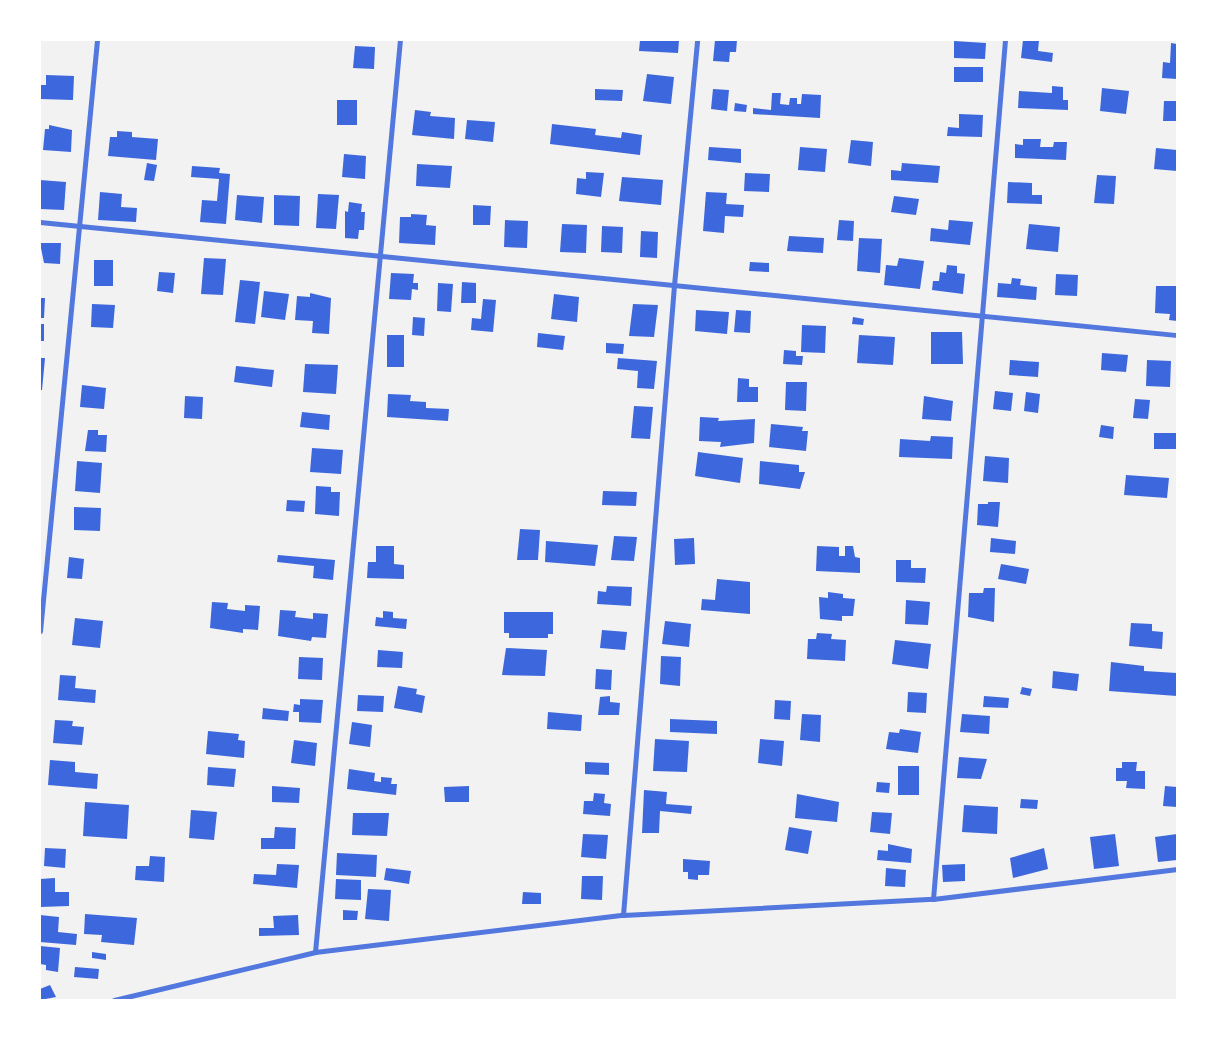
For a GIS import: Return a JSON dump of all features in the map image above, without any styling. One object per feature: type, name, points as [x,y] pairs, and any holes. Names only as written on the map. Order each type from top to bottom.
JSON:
[{"type":"street","points":[[40,631],[97,40]]},
{"type":"street","points":[[315,952],[400,40]]},
{"type":"street","points":[[623,915],[674,285],[697,40]]},
{"type":"street","points":[[932,899],[1005,40]]},
{"type":"street","points":[[40,222],[1177,335]]},
{"type":"street","points":[[114,1000],[315,952],[623,915],[932,899],[1177,869]]},
{"type":"building","points":[[640,40],[679,40],[678,53],[639,51]]},
{"type":"building","points":[[715,40],[737,40],[736,52],[730,52],[729,62],[713,61]]},
{"type":"building","points":[[1023,40],[1039,40],[1038,51],[1053,53],[1052,62],[1021,58]]},
{"type":"building","points":[[954,41],[986,43],[985,59],[954,58]]},
{"type":"building","points":[[1171,43],[1177,44],[1177,79],[1162,78],[1163,62],[1170,63]]},
{"type":"building","points":[[355,46],[375,47],[374,69],[353,68]]},
{"type":"building","points":[[954,67],[983,67],[983,82],[954,82]]},
{"type":"building","points":[[647,74],[674,77],[671,104],[643,101]]},
{"type":"building","points":[[46,75],[74,76],[73,100],[40,99],[40,85],[46,85]]},
{"type":"building","points":[[1052,86],[1063,87],[1063,100],[1068,100],[1068,110],[1018,108],[1019,91],[1052,93]]},
{"type":"building","points":[[1102,88],[1129,91],[1126,114],[1100,111]]},
{"type":"building","points":[[595,89],[623,90],[622,101],[595,100]]},
{"type":"building","points":[[713,89],[729,90],[727,111],[711,109]]},
{"type":"building","points":[[772,93],[781,93],[780,104],[789,105],[790,98],[797,98],[797,104],[801,104],[802,94],[821,95],[820,118],[753,114],[753,108],[771,110]]},
{"type":"building","points":[[337,100],[357,100],[357,125],[337,125]]},
{"type":"building","points":[[1164,101],[1177,101],[1177,121],[1163,121]]},
{"type":"building","points":[[735,103],[747,105],[746,112],[734,111]]},
{"type":"building","points":[[415,110],[431,112],[430,116],[455,118],[454,139],[412,135]]},
{"type":"building","points":[[959,114],[983,115],[982,137],[947,136],[948,127],[959,128]]},
{"type":"building","points":[[467,120],[495,122],[493,142],[465,139]]},
{"type":"building","points":[[552,124],[596,129],[595,135],[621,138],[622,132],[642,135],[640,155],[550,144]]},
{"type":"building","points":[[49,125],[72,130],[71,152],[43,150],[45,129],[49,129]]},
{"type":"building","points":[[117,131],[132,132],[132,137],[158,139],[156,160],[108,156],[110,137],[117,137]]},
{"type":"building","points":[[1023,139],[1041,139],[1040,147],[1053,147],[1054,142],[1067,142],[1066,160],[1015,158],[1015,144],[1023,145]]},
{"type":"building","points":[[851,140],[873,142],[871,166],[848,163]]},
{"type":"building","points":[[709,147],[741,149],[741,163],[708,160]]},
{"type":"building","points":[[800,147],[827,149],[825,172],[798,170]]},
{"type":"building","points":[[1156,148],[1177,150],[1177,171],[1154,169]]},
{"type":"building","points":[[344,154],[366,156],[365,179],[342,177]]},
{"type":"building","points":[[147,163],[157,165],[154,181],[144,180]]},
{"type":"building","points":[[902,163],[940,166],[938,183],[891,180],[891,170],[901,171]]},
{"type":"building","points":[[417,164],[452,166],[450,188],[416,186]]},
{"type":"building","points":[[192,166],[220,168],[219,173],[230,174],[226,224],[200,222],[202,200],[217,201],[219,179],[191,177]]},
{"type":"building","points":[[586,172],[604,173],[601,197],[576,194],[577,178],[586,179]]},
{"type":"building","points":[[745,173],[770,174],[769,192],[744,191]]},
{"type":"building","points":[[1097,175],[1116,176],[1114,204],[1094,203]]},
{"type":"building","points":[[622,177],[663,180],[661,205],[619,201]]},
{"type":"building","points":[[40,180],[66,182],[64,210],[40,209]]},
{"type":"building","points":[[1008,182],[1032,183],[1032,195],[1042,195],[1042,204],[1007,203]]},
{"type":"building","points":[[100,192],[122,194],[121,207],[137,208],[136,222],[98,220]]},
{"type":"building","points":[[706,192],[727,193],[726,204],[744,205],[743,217],[725,216],[724,233],[703,231]]},
{"type":"building","points":[[318,194],[339,195],[336,229],[316,228]]},
{"type":"building","points":[[237,195],[264,197],[262,223],[235,220]]},
{"type":"building","points":[[274,195],[300,196],[299,226],[274,225]]},
{"type":"building","points":[[894,196],[919,199],[916,215],[891,212]]},
{"type":"building","points":[[349,202],[362,204],[361,212],[365,212],[364,230],[359,230],[358,239],[345,238],[345,211],[348,212]]},
{"type":"building","points":[[473,205],[491,206],[490,225],[473,225]]},
{"type":"building","points":[[411,214],[427,215],[426,225],[436,226],[435,245],[399,243],[400,217],[411,217]]},
{"type":"building","points":[[505,220],[528,221],[527,248],[504,247]]},
{"type":"building","points":[[839,220],[854,221],[853,241],[837,240]]},
{"type":"building","points":[[949,220],[973,222],[970,245],[930,241],[931,228],[948,230]]},
{"type":"building","points":[[562,224],[587,225],[586,253],[560,252]]},
{"type":"building","points":[[1029,224],[1060,227],[1058,252],[1026,249]]},
{"type":"building","points":[[602,226],[623,227],[622,253],[601,252]]},
{"type":"building","points":[[641,231],[658,232],[657,258],[640,257]]},
{"type":"building","points":[[789,236],[824,238],[823,253],[787,251]]},
{"type":"building","points":[[859,238],[882,239],[880,273],[857,271]]},
{"type":"building","points":[[40,243],[61,243],[60,264],[44,263]]},
{"type":"building","points":[[204,258],[226,259],[223,295],[201,294]]},
{"type":"building","points":[[899,258],[924,261],[920,289],[884,285],[886,265],[897,266]]},
{"type":"building","points":[[94,260],[113,260],[113,286],[94,286]]},
{"type":"building","points":[[750,262],[769,263],[769,272],[749,271]]},
{"type":"building","points":[[947,265],[957,266],[957,273],[965,274],[963,294],[932,290],[933,281],[939,281],[940,272],[946,273]]},
{"type":"building","points":[[159,272],[175,273],[173,293],[157,291]]},
{"type":"building","points":[[391,273],[414,274],[413,283],[418,283],[418,290],[412,289],[411,300],[389,299]]},
{"type":"building","points":[[1056,274],[1078,275],[1077,296],[1055,295]]},
{"type":"building","points":[[1012,278],[1021,279],[1020,285],[1037,287],[1036,300],[997,297],[998,283],[1011,284]]},
{"type":"building","points":[[240,280],[260,282],[255,324],[235,322]]},
{"type":"building","points":[[462,282],[476,283],[476,303],[461,303]]},
{"type":"building","points":[[438,283],[453,284],[451,312],[437,311]]},
{"type":"building","points":[[1156,286],[1177,286],[1177,321],[1169,320],[1170,314],[1155,313]]},
{"type":"building","points":[[264,291],[289,294],[285,320],[261,317]]},
{"type":"building","points":[[310,293],[331,298],[329,334],[312,333],[313,321],[295,320],[297,296],[310,297]]},
{"type":"building","points":[[554,294],[579,297],[577,322],[551,319]]},
{"type":"building","points":[[40,298],[45,298],[44,318],[40,318]]},
{"type":"building","points":[[483,299],[496,300],[493,332],[471,330],[472,318],[481,319]]},
{"type":"building","points":[[92,304],[115,305],[113,328],[91,327]]},
{"type":"building","points":[[633,304],[658,305],[654,337],[629,336]]},
{"type":"building","points":[[696,310],[729,312],[727,334],[695,331]]},
{"type":"building","points":[[736,310],[751,311],[750,333],[734,332]]},
{"type":"building","points":[[413,317],[425,318],[424,336],[412,335]]},
{"type":"building","points":[[853,317],[864,319],[863,325],[852,324]]},
{"type":"building","points":[[40,324],[44,324],[44,341],[40,341]]},
{"type":"building","points":[[802,325],[826,326],[825,353],[801,352]]},
{"type":"building","points":[[931,332],[962,332],[963,364],[931,364]]},
{"type":"building","points":[[538,333],[565,336],[563,350],[537,347]]},
{"type":"building","points":[[387,335],[404,335],[404,367],[387,367]]},
{"type":"building","points":[[859,335],[895,337],[893,365],[857,363]]},
{"type":"building","points":[[606,343],[624,344],[623,354],[606,353]]},
{"type":"building","points":[[784,350],[796,351],[796,356],[803,356],[802,365],[783,364]]},
{"type":"building","points":[[1102,353],[1128,355],[1126,372],[1101,370]]},
{"type":"building","points":[[40,358],[45,358],[42,390],[40,390]]},
{"type":"building","points":[[618,358],[657,361],[654,389],[637,388],[638,371],[617,369]]},
{"type":"building","points":[[1010,360],[1039,362],[1038,377],[1009,375]]},
{"type":"building","points":[[1147,360],[1171,361],[1170,387],[1146,386]]},
{"type":"building","points":[[305,364],[338,365],[336,394],[303,392]]},
{"type":"building","points":[[236,366],[274,370],[272,387],[234,382]]},
{"type":"building","points":[[738,378],[749,379],[749,387],[758,387],[758,402],[737,402]]},
{"type":"building","points":[[786,382],[807,382],[806,411],[785,410]]},
{"type":"building","points":[[82,385],[106,388],[104,409],[80,407]]},
{"type":"building","points":[[995,391],[1013,393],[1011,411],[993,409]]},
{"type":"building","points":[[1026,392],[1040,394],[1038,413],[1024,411]]},
{"type":"building","points":[[388,394],[411,395],[410,401],[426,402],[426,408],[449,409],[448,421],[387,417]]},
{"type":"building","points":[[185,396],[203,397],[202,419],[184,418]]},
{"type":"building","points":[[924,396],[953,401],[951,421],[922,419]]},
{"type":"building","points":[[1135,399],[1150,400],[1148,419],[1133,418]]},
{"type":"building","points":[[634,406],[653,407],[650,439],[631,438]]},
{"type":"building","points":[[302,412],[330,415],[329,430],[300,427]]},
{"type":"building","points":[[700,417],[719,418],[718,421],[755,419],[754,443],[720,447],[721,442],[699,441]]},
{"type":"building","points":[[771,424],[803,427],[802,431],[808,431],[806,451],[769,447]]},
{"type":"building","points":[[1101,425],[1114,427],[1113,439],[1099,437]]},
{"type":"building","points":[[88,430],[98,430],[98,435],[107,435],[106,452],[85,451]]},
{"type":"building","points":[[1154,433],[1177,433],[1177,449],[1154,449]]},
{"type":"building","points":[[931,436],[953,437],[952,459],[899,457],[900,439],[930,441]]},
{"type":"building","points":[[312,448],[343,450],[341,474],[310,472]]},
{"type":"building","points":[[698,452],[743,458],[740,483],[695,476]]},
{"type":"building","points":[[985,456],[1009,458],[1008,483],[983,481]]},
{"type":"building","points":[[77,461],[102,463],[100,493],[75,491]]},
{"type":"building","points":[[760,461],[799,465],[799,472],[805,472],[800,489],[759,484]]},
{"type":"building","points":[[1126,475],[1169,478],[1167,498],[1124,495]]},
{"type":"building","points":[[316,486],[331,487],[331,492],[340,492],[339,516],[315,514]]},
{"type":"building","points":[[603,491],[637,492],[636,506],[602,505]]},
{"type":"building","points":[[287,500],[305,501],[304,512],[286,511]]},
{"type":"building","points":[[988,502],[1000,502],[998,527],[977,525],[978,504],[988,504]]},
{"type":"building","points":[[74,507],[101,508],[100,531],[74,530]]},
{"type":"building","points":[[520,529],[540,530],[538,560],[517,560]]},
{"type":"building","points":[[614,536],[637,537],[634,561],[611,560]]},
{"type":"building","points":[[694,538],[695,564],[675,565],[674,539]]},
{"type":"building","points":[[991,538],[1016,541],[1015,554],[990,552]]},
{"type":"building","points":[[546,541],[598,545],[595,566],[545,562]]},
{"type":"building","points":[[376,546],[394,546],[394,564],[404,565],[404,579],[367,578],[368,562],[376,562]]},
{"type":"building","points":[[817,546],[839,547],[839,556],[845,556],[845,546],[853,546],[855,557],[860,558],[860,573],[816,571]]},
{"type":"building","points":[[278,555],[335,560],[333,580],[313,578],[314,566],[277,562]]},
{"type":"building","points":[[69,557],[84,559],[82,579],[67,578]]},
{"type":"building","points":[[896,560],[911,560],[911,568],[926,568],[925,583],[896,582]]},
{"type":"building","points":[[1001,564],[1029,569],[1026,584],[998,579]]},
{"type":"building","points":[[717,579],[750,582],[750,614],[701,610],[702,599],[715,600]]},
{"type":"building","points":[[607,586],[632,587],[631,606],[597,604],[598,591],[606,592]]},
{"type":"building","points":[[984,588],[995,588],[994,622],[968,617],[969,593],[983,593]]},
{"type":"building","points":[[828,592],[843,594],[843,598],[855,599],[853,616],[842,616],[842,621],[820,619],[819,597],[828,598]]},
{"type":"building","points":[[906,600],[930,602],[928,625],[905,624]]},
{"type":"building","points":[[212,602],[228,603],[227,609],[245,611],[245,605],[260,606],[258,630],[243,629],[243,633],[210,628]]},
{"type":"building","points":[[280,610],[296,611],[295,617],[313,619],[313,613],[328,614],[326,638],[312,637],[311,641],[278,636]]},
{"type":"building","points":[[383,611],[393,612],[393,618],[407,619],[406,629],[375,626],[376,617],[383,618]]},
{"type":"building","points":[[504,612],[553,612],[553,634],[548,634],[548,638],[509,638],[509,633],[504,633]]},
{"type":"building","points":[[75,618],[103,621],[100,648],[72,645]]},
{"type":"building","points":[[665,621],[691,624],[689,647],[662,644]]},
{"type":"building","points":[[1131,623],[1152,624],[1152,631],[1163,632],[1162,649],[1129,646]]},
{"type":"building","points":[[602,630],[627,632],[625,650],[600,648]]},
{"type":"building","points":[[817,633],[832,634],[831,639],[846,640],[845,661],[807,659],[808,639],[816,639]]},
{"type":"building","points":[[895,640],[931,644],[928,669],[892,664]]},
{"type":"building","points":[[506,648],[547,650],[545,676],[502,675]]},
{"type":"building","points":[[378,650],[403,652],[402,668],[377,667]]},
{"type":"building","points":[[661,656],[681,657],[680,686],[660,684]]},
{"type":"building","points":[[299,657],[323,658],[322,680],[298,679]]},
{"type":"building","points":[[1111,662],[1144,666],[1144,671],[1177,673],[1177,696],[1109,691]]},
{"type":"building","points":[[596,669],[612,670],[611,690],[595,689]]},
{"type":"building","points":[[1053,671],[1079,674],[1077,691],[1052,688]]},
{"type":"building","points":[[60,675],[76,676],[75,688],[96,690],[95,703],[58,700]]},
{"type":"building","points":[[398,686],[417,689],[416,694],[425,696],[422,713],[394,708]]},
{"type":"building","points":[[1022,687],[1032,689],[1030,696],[1020,694]]},
{"type":"building","points":[[908,692],[927,693],[926,713],[907,712]]},
{"type":"building","points":[[358,695],[384,696],[383,712],[357,711]]},
{"type":"building","points":[[610,696],[610,702],[620,703],[619,715],[598,715],[600,697]]},
{"type":"building","points":[[984,696],[1009,698],[1008,708],[983,707]]},
{"type":"building","points":[[300,699],[323,700],[321,723],[299,722],[299,712],[293,712],[294,704],[300,705]]},
{"type":"building","points":[[775,700],[791,701],[790,720],[774,719]]},
{"type":"building","points":[[263,708],[289,711],[288,721],[262,719]]},
{"type":"building","points":[[548,712],[582,715],[581,731],[547,729]]},
{"type":"building","points":[[802,714],[821,715],[820,742],[800,740]]},
{"type":"building","points":[[962,714],[990,716],[989,734],[960,732]]},
{"type":"building","points":[[670,719],[717,721],[717,734],[670,732]]},
{"type":"building","points":[[55,720],[73,721],[72,726],[84,727],[82,745],[53,743]]},
{"type":"building","points":[[352,722],[372,725],[370,747],[349,744]]},
{"type":"building","points":[[900,729],[921,732],[918,753],[886,749],[889,732],[899,733]]},
{"type":"building","points":[[208,731],[239,734],[238,740],[245,741],[244,758],[206,754]]},
{"type":"building","points":[[655,739],[689,741],[687,772],[653,771]]},
{"type":"building","points":[[760,739],[784,741],[782,766],[758,763]]},
{"type":"building","points":[[294,740],[317,743],[315,766],[291,763]]},
{"type":"building","points":[[959,757],[987,759],[981,779],[957,778]]},
{"type":"building","points":[[50,760],[75,762],[75,772],[98,774],[97,789],[48,785]]},
{"type":"building","points":[[585,762],[609,763],[609,775],[585,774]]},
{"type":"building","points":[[1122,762],[1137,762],[1136,771],[1145,771],[1145,789],[1126,788],[1127,781],[1116,781],[1116,768],[1122,768]]},
{"type":"building","points":[[898,766],[919,766],[919,795],[898,795]]},
{"type":"building","points":[[208,767],[236,769],[234,787],[207,785]]},
{"type":"building","points":[[349,769],[375,773],[374,781],[381,782],[381,777],[392,778],[391,784],[397,784],[396,795],[347,789]]},
{"type":"building","points":[[877,782],[890,783],[889,793],[876,792]]},
{"type":"building","points":[[272,786],[300,788],[299,803],[272,802]]},
{"type":"building","points":[[469,786],[469,802],[445,802],[444,787]]},
{"type":"building","points":[[1165,786],[1177,787],[1177,807],[1163,806]]},
{"type":"building","points":[[644,790],[667,792],[666,804],[692,806],[691,814],[660,811],[659,833],[642,833]]},
{"type":"building","points":[[594,793],[605,794],[604,803],[611,804],[610,816],[583,814],[584,801],[593,801]]},
{"type":"building","points":[[797,794],[839,802],[837,822],[795,818]]},
{"type":"building","points":[[1021,799],[1038,800],[1037,809],[1020,808]]},
{"type":"building","points":[[85,802],[129,805],[127,839],[83,836]]},
{"type":"building","points":[[964,805],[998,807],[997,834],[962,832]]},
{"type":"building","points":[[191,810],[217,812],[214,840],[189,838]]},
{"type":"building","points":[[872,812],[892,813],[890,834],[870,832]]},
{"type":"building","points":[[353,813],[389,813],[387,836],[352,835]]},
{"type":"building","points":[[275,827],[296,828],[295,849],[261,849],[261,838],[274,838]]},
{"type":"building","points":[[789,827],[812,831],[808,854],[785,850]]},
{"type":"building","points":[[583,834],[608,835],[606,859],[581,857]]},
{"type":"building","points":[[1115,834],[1119,866],[1094,869],[1090,837]]},
{"type":"building","points":[[1177,834],[1177,860],[1158,862],[1155,837]]},
{"type":"building","points":[[888,844],[912,849],[911,863],[877,860],[878,850],[888,851]]},
{"type":"building","points":[[45,848],[66,849],[65,868],[44,866]]},
{"type":"building","points":[[1044,848],[1048,869],[1013,878],[1010,858]]},
{"type":"building","points":[[337,853],[377,855],[376,877],[336,875]]},
{"type":"building","points":[[150,856],[165,857],[164,882],[135,880],[136,866],[149,866]]},
{"type":"building","points":[[683,859],[710,861],[709,875],[698,875],[698,880],[688,879],[688,872],[683,872]]},
{"type":"building","points":[[277,864],[299,865],[297,888],[253,884],[254,874],[276,875]]},
{"type":"building","points":[[965,864],[965,881],[943,882],[942,865]]},
{"type":"building","points":[[386,868],[411,871],[409,884],[384,880]]},
{"type":"building","points":[[886,868],[906,870],[905,887],[885,886]]},
{"type":"building","points":[[582,876],[603,876],[602,900],[581,899]]},
{"type":"building","points":[[55,878],[55,892],[69,892],[69,906],[40,907],[40,879]]},
{"type":"building","points":[[336,879],[361,880],[361,900],[335,899]]},
{"type":"building","points":[[368,889],[391,890],[389,921],[365,919]]},
{"type":"building","points":[[523,892],[541,893],[541,904],[522,904]]},
{"type":"building","points":[[343,910],[358,911],[357,920],[343,920]]},
{"type":"building","points":[[85,914],[137,918],[134,945],[101,942],[102,935],[84,934]]},
{"type":"building","points":[[40,915],[59,917],[58,932],[77,934],[76,945],[40,942]]},
{"type":"building","points":[[298,915],[299,935],[259,936],[259,928],[274,928],[273,916]]},
{"type":"building","points":[[40,946],[60,948],[58,972],[46,970],[46,965],[40,964]]},
{"type":"building","points":[[92,952],[106,954],[106,960],[92,958]]},
{"type":"building","points":[[75,967],[99,969],[98,979],[74,977]]},
{"type":"building","points":[[50,985],[56,997],[40,1000],[40,989]]}]
